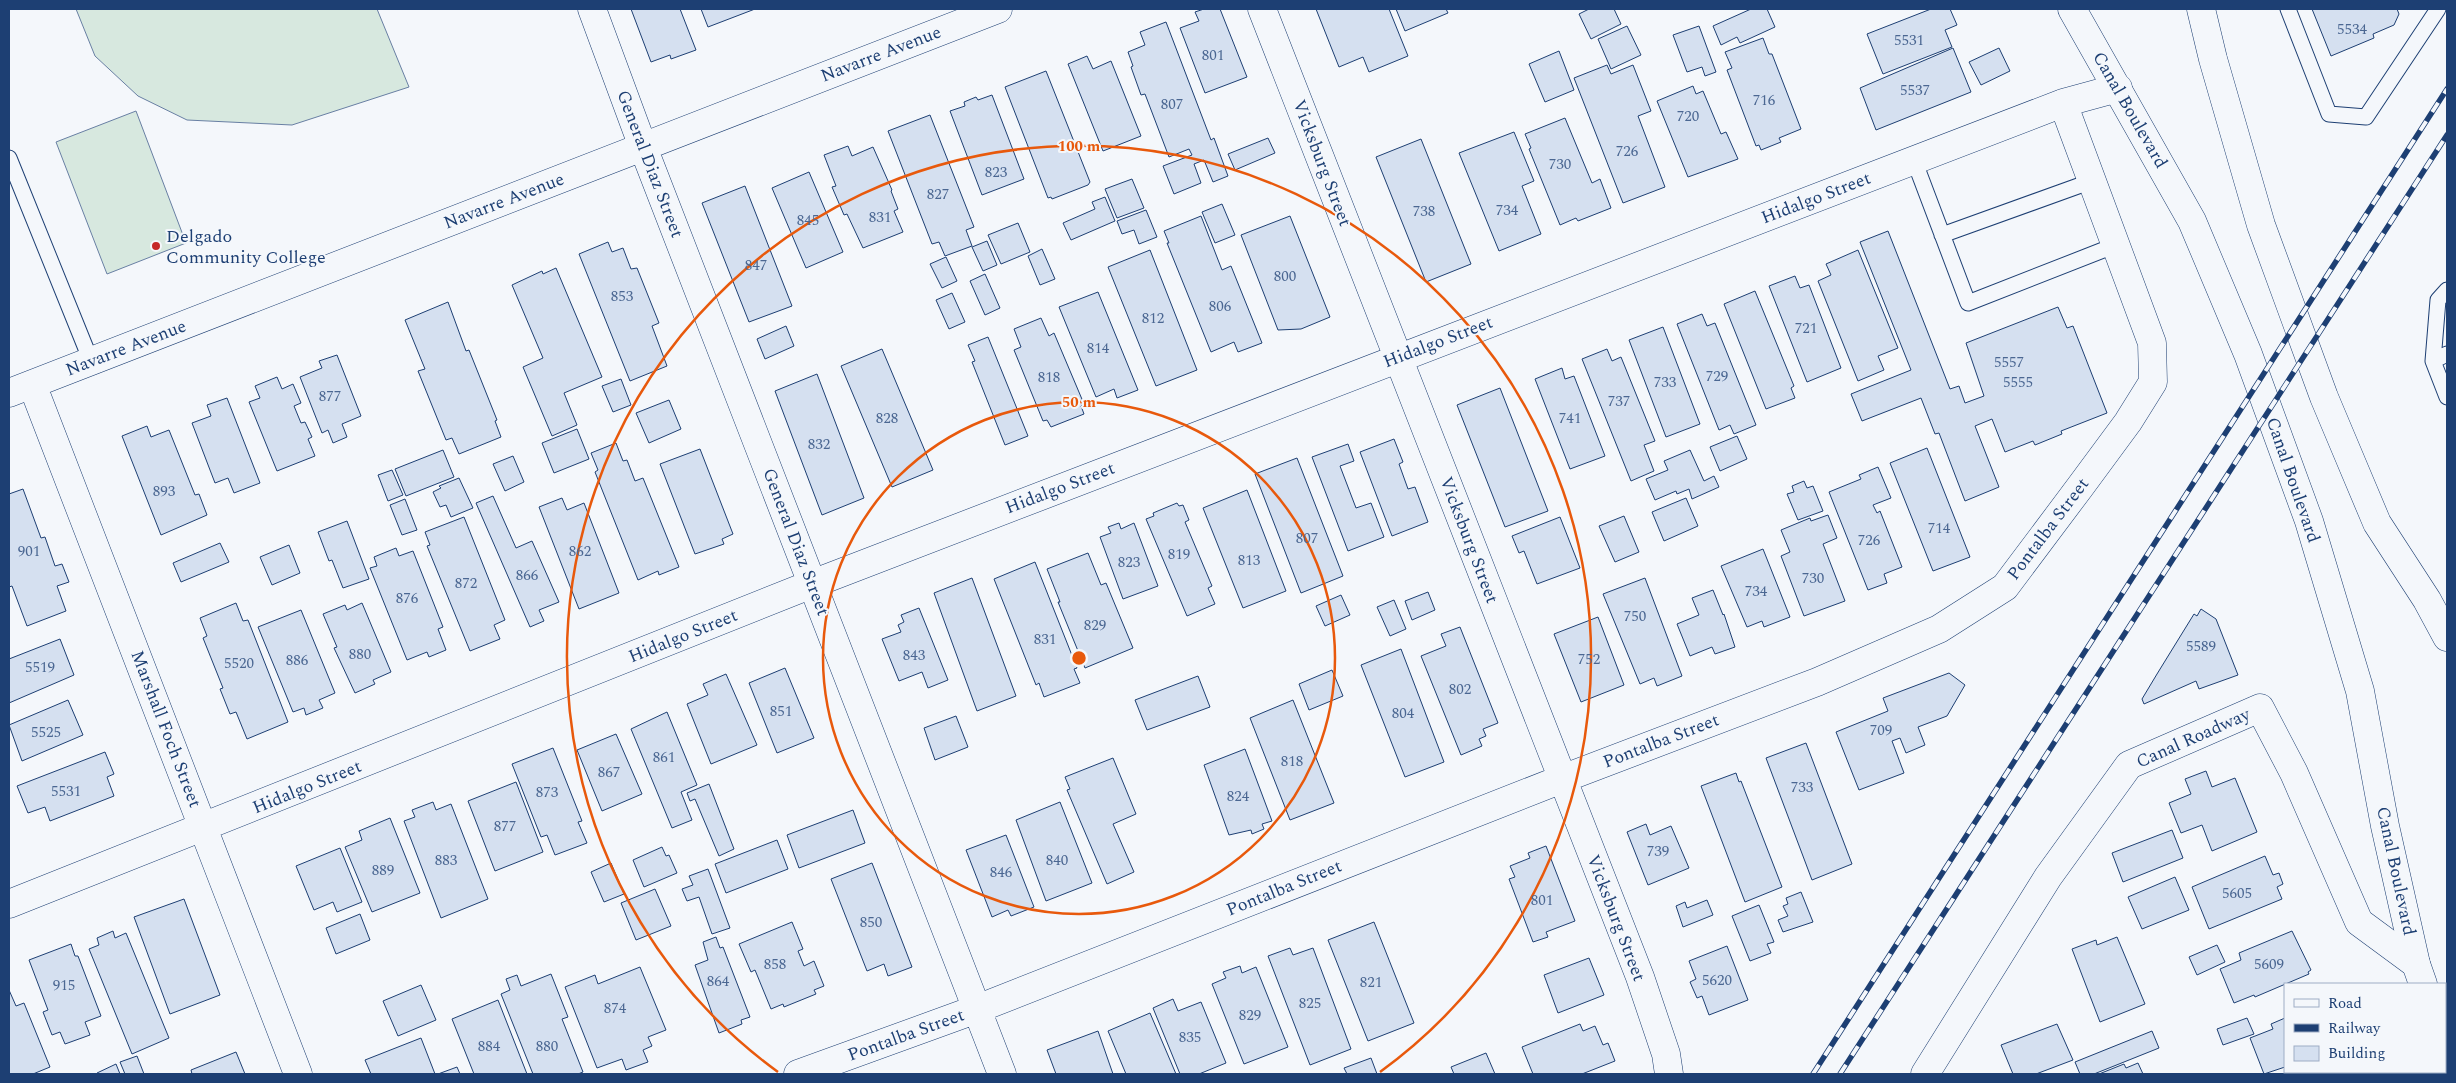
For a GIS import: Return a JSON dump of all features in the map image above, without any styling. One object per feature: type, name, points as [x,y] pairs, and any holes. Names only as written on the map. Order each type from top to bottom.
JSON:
[{"type":"street","name":"General Diaz Street","points":[[592,9],[643,147],[1002,1074]]},
{"type":"street","name":"Navarre Avenue","points":[[21,388],[998,9]]},
{"type":"street","name":"Vicksburg Street","points":[[1262,9],[1640,977],[1666,1054],[1669,1074]]},
{"type":"street","name":"Canal Boulevard","points":[[2072,9],[2192,221],[2248,354],[2309,521],[2360,691],[2385,826],[2420,974]]},
{"type":"street","points":[[2201,9],[2213,59],[2261,224],[2324,397],[2377,523],[2437,600],[2447,637]]},
{"type":"street","name":"Hidalgo Street","points":[[9,904],[205,828],[812,584],[2063,103],[2118,88]]},
{"type":"street","name":"Pontalba Street","points":[[798,1074],[976,1010],[1562,778],[1817,682],[1939,629],[2005,587],[2128,422],[2153,382],[2152,343],[2063,103]]},
{"type":"street","name":"Marshall Foch Street","points":[[21,388],[205,828],[298,1074]]},
{"type":"street","name":"Canal Roadway","points":[[1931,1071],[2048,877],[2129,765],[2260,708],[2294,772],[2359,922],[2420,974]]},
{"type":"lane","points":[[2288,9],[2329,114],[2366,117],[2438,9]]},
{"type":"lane","points":[[9,158],[91,361]]},
{"type":"lane","points":[[1914,160],[1968,302],[2116,245]]},
{"type":"lane","points":[[1942,235],[2092,181]]},
{"type":"lane","points":[[2447,290],[2438,300],[2433,361],[2447,397]]},
{"type":"lane","points":[[2433,361],[2447,354]]},
{"type":"shaded area","points":[[76,9],[377,9],[409,87],[292,125],[187,120],[138,96],[95,56]]},
{"type":"shaded area","points":[[136,111],[186,243],[107,274],[56,142]]},
{"type":"building","points":[[631,9],[680,9],[696,50],[671,59],[670,55],[651,62]]},
{"type":"building","points":[[701,9],[755,9],[708,27]]},
{"type":"building","points":[[1204,9],[1220,9],[1247,77],[1205,93],[1180,28],[1199,21],[1195,12]]},
{"type":"building","points":[[1316,9],[1389,9],[1408,56],[1369,72],[1363,57],[1339,67]]},
{"type":"building","points":[[1396,9],[1446,9],[1448,13],[1405,31]]},
{"type":"building","points":[[1589,9],[1614,9],[1621,24],[1591,39],[1579,14]]},
{"type":"building","points":[[1751,9],[1767,9],[1775,27],[1740,43],[1737,37],[1721,45],[1713,26]]},
{"type":"building","points":[[1931,9],[1950,9],[1957,25],[1945,30],[1952,47],[1883,74],[1867,34]]},
{"type":"building","points":[[2312,9],[2397,9],[2399,14],[2394,25],[2373,34],[2374,38],[2331,56]]},
{"type":"building","points":[[1166,22],[1211,140],[1214,138],[1228,176],[1213,182],[1204,160],[1194,164],[1201,183],[1174,194],[1163,166],[1192,155],[1189,149],[1169,157],[1145,94],[1141,95],[1128,52],[1145,45],[1140,32]]},
{"type":"building","points":[[1627,26],[1641,55],[1611,69],[1598,39]]},
{"type":"building","points":[[1699,26],[1716,72],[1705,76],[1702,67],[1687,72],[1673,35]]},
{"type":"building","points":[[1763,38],[1769,54],[1772,54],[1801,129],[1779,138],[1781,142],[1761,150],[1759,145],[1756,146],[1727,70],[1732,68],[1725,52]]},
{"type":"building","points":[[1953,48],[1971,92],[1876,130],[1860,88]]},
{"type":"building","points":[[1999,48],[2010,71],[1981,85],[1969,62]]},
{"type":"building","points":[[1559,51],[1574,90],[1545,102],[1529,64]]},
{"type":"building","points":[[1087,56],[1093,69],[1111,61],[1141,136],[1103,151],[1068,64]]},
{"type":"building","points":[[1607,65],[1611,74],[1633,65],[1651,111],[1638,116],[1665,187],[1623,203],[1574,78]]},
{"type":"building","points":[[1046,71],[1090,182],[1088,185],[1052,199],[1051,197],[1048,198],[1005,87]]},
{"type":"building","points":[[1693,86],[1696,94],[1703,91],[1721,134],[1726,132],[1738,159],[1688,177],[1657,101]]},
{"type":"building","points":[[992,95],[1024,179],[982,195],[950,111],[965,106],[964,102],[976,97],[978,100]]},
{"type":"building","points":[[930,115],[974,227],[966,230],[972,246],[945,256],[939,242],[932,244],[888,131]]},
{"type":"building","points":[[1565,118],[1592,183],[1600,179],[1611,208],[1578,221],[1576,218],[1560,225],[1529,149],[1531,148],[1525,134]]},
{"type":"building","points":[[1514,132],[1534,181],[1522,186],[1541,234],[1499,251],[1459,153]]},
{"type":"building","points":[[1268,138],[1275,153],[1235,170],[1228,154]]},
{"type":"building","points":[[1421,139],[1471,264],[1426,282],[1376,157]]},
{"type":"building","points":[[848,146],[852,156],[873,147],[892,190],[898,209],[894,211],[903,232],[863,248],[847,214],[844,215],[832,187],[836,186],[824,155]]},
{"type":"building","points":[[809,172],[843,252],[806,268],[772,188]]},
{"type":"building","points":[[1132,179],[1144,208],[1117,218],[1105,189]]},
{"type":"building","points":[[745,186],[792,306],[749,322],[702,203]]},
{"type":"building","points":[[1105,197],[1115,221],[1071,240],[1063,223],[1095,209],[1092,202]]},
{"type":"building","points":[[1222,204],[1235,235],[1215,243],[1202,212]]},
{"type":"building","points":[[1146,210],[1157,237],[1139,244],[1134,230],[1122,234],[1117,221]]},
{"type":"building","points":[[1201,216],[1222,270],[1231,266],[1262,343],[1238,352],[1234,342],[1211,352],[1167,243],[1169,243],[1164,231]]},
{"type":"building","points":[[1290,216],[1330,317],[1301,329],[1278,330],[1241,235]]},
{"type":"building","points":[[1018,223],[1030,252],[1001,264],[988,235]]},
{"type":"building","points":[[1888,231],[1950,389],[1959,386],[1965,403],[1984,396],[1966,343],[2058,307],[2067,328],[2073,326],[2107,413],[2061,431],[2062,434],[2035,445],[2033,441],[2005,452],[1992,419],[1975,426],[1999,487],[1965,501],[1939,433],[1935,434],[1921,398],[1862,421],[1851,394],[1911,370],[1860,242]]},
{"type":"building","points":[[987,241],[997,265],[983,271],[972,247]]},
{"type":"building","points":[[608,242],[612,252],[623,248],[631,269],[637,268],[659,323],[652,326],[667,366],[630,381],[579,254]]},
{"type":"building","points":[[1042,249],[1055,279],[1040,285],[1028,256]]},
{"type":"building","points":[[1150,250],[1197,370],[1156,386],[1108,267]]},
{"type":"building","points":[[1858,250],[1898,348],[1878,356],[1884,370],[1858,381],[1818,281],[1831,275],[1826,264]]},
{"type":"building","points":[[946,257],[957,281],[942,288],[930,264]]},
{"type":"building","points":[[556,268],[602,377],[564,393],[577,425],[552,436],[523,367],[543,358],[512,285],[542,271],[543,274]]},
{"type":"building","points":[[985,274],[1000,308],[985,315],[970,281]]},
{"type":"building","points":[[1795,276],[1800,288],[1809,285],[1841,368],[1807,382],[1769,286]]},
{"type":"building","points":[[1755,291],[1794,386],[1791,388],[1795,398],[1766,409],[1724,304]]},
{"type":"building","points":[[1098,292],[1138,390],[1117,398],[1114,389],[1096,397],[1059,307]]},
{"type":"building","points":[[952,293],[965,322],[949,329],[936,300]]},
{"type":"building","points":[[448,302],[466,351],[469,350],[497,420],[495,421],[501,437],[459,454],[452,438],[446,440],[418,371],[425,369],[405,320]]},
{"type":"building","points":[[1702,314],[1707,326],[1715,323],[1756,425],[1734,434],[1730,425],[1719,430],[1677,324]]},
{"type":"building","points":[[1041,318],[1049,336],[1054,333],[1084,404],[1081,406],[1084,414],[1051,427],[1047,420],[1043,421],[1014,350],[1021,347],[1014,329]]},
{"type":"building","points":[[786,326],[794,346],[765,359],[757,339]]},
{"type":"building","points":[[1663,327],[1700,424],[1666,437],[1629,340]]},
{"type":"building","points":[[988,337],[1028,436],[1005,445],[972,362],[975,361],[968,345]]},
{"type":"building","points":[[882,349],[933,470],[892,487],[841,366]]},
{"type":"building","points":[[1607,349],[1612,361],[1621,357],[1655,441],[1644,445],[1654,471],[1631,481],[1582,359]]},
{"type":"building","points":[[337,355],[361,416],[342,424],[347,437],[333,443],[328,430],[322,433],[300,377],[322,368],[319,361]]},
{"type":"building","points":[[1562,368],[1565,379],[1574,376],[1605,456],[1570,469],[1535,379]]},
{"type":"building","points":[[817,374],[864,498],[822,515],[775,391]]},
{"type":"building","points":[[277,377],[282,389],[293,384],[301,403],[294,406],[301,423],[305,422],[312,437],[308,439],[315,456],[277,471],[249,402],[260,398],[255,386]]},
{"type":"building","points":[[621,379],[631,405],[613,412],[602,386]]},
{"type":"building","points":[[1500,388],[1548,511],[1505,527],[1457,405]]},
{"type":"building","points":[[227,398],[260,483],[234,493],[228,478],[215,483],[192,423],[211,416],[207,405]]},
{"type":"building","points":[[669,400],[681,429],[649,443],[636,413]]},
{"type":"building","points":[[147,426],[151,437],[169,430],[195,495],[199,494],[207,515],[161,535],[122,436]]},
{"type":"building","points":[[577,429],[589,459],[554,473],[542,443]]},
{"type":"building","points":[[1737,436],[1747,459],[1720,471],[1710,447]]},
{"type":"building","points":[[1394,439],[1403,462],[1399,464],[1408,489],[1415,487],[1428,522],[1392,536],[1360,452]]},
{"type":"building","points":[[616,443],[623,461],[627,460],[635,481],[643,478],[679,567],[659,575],[658,571],[638,580],[595,472],[598,470],[591,453]]},
{"type":"building","points":[[1348,444],[1354,461],[1340,466],[1356,508],[1371,503],[1384,537],[1348,551],[1312,457]]},
{"type":"building","points":[[1927,448],[1970,557],[1933,571],[1890,463]]},
{"type":"building","points":[[700,449],[733,534],[722,539],[724,544],[695,554],[660,464]]},
{"type":"building","points":[[443,450],[454,477],[406,496],[395,469]]},
{"type":"building","points":[[1690,450],[1704,481],[1714,476],[1719,487],[1692,499],[1689,489],[1677,494],[1676,491],[1655,500],[1646,479],[1668,470],[1664,461]]},
{"type":"building","points":[[513,456],[524,482],[505,491],[493,464]]},
{"type":"building","points":[[1297,458],[1343,576],[1301,593],[1255,474]]},
{"type":"building","points":[[1878,467],[1891,498],[1873,505],[1877,513],[1880,511],[1902,567],[1884,574],[1887,583],[1868,590],[1829,492],[1861,479],[1859,475]]},
{"type":"building","points":[[392,470],[403,495],[388,501],[378,475]]},
{"type":"building","points":[[459,478],[473,508],[451,517],[446,505],[440,507],[433,492],[441,488],[439,486]]},
{"type":"building","points":[[1804,481],[1807,488],[1813,486],[1823,511],[1798,520],[1787,494],[1794,492],[1792,486]]},
{"type":"building","points":[[23,489],[41,538],[45,537],[55,566],[62,564],[69,582],[57,586],[66,611],[27,626],[12,586],[9,587],[9,494]]},
{"type":"building","points":[[1247,490],[1286,591],[1243,608],[1203,508]]},
{"type":"building","points":[[493,496],[516,548],[532,541],[559,602],[539,610],[544,621],[530,627],[476,503]]},
{"type":"building","points":[[562,498],[567,510],[584,503],[619,593],[579,609],[539,507]]},
{"type":"building","points":[[1686,498],[1698,526],[1664,541],[1652,512]]},
{"type":"building","points":[[405,499],[417,530],[402,535],[390,505]]},
{"type":"building","points":[[1177,503],[1179,506],[1183,505],[1189,520],[1185,522],[1212,586],[1208,588],[1215,604],[1187,616],[1146,519],[1154,516],[1153,513]]},
{"type":"building","points":[[1828,515],[1837,538],[1823,544],[1845,601],[1804,616],[1781,556],[1790,552],[1781,530],[1810,518],[1811,521]]},
{"type":"building","points":[[1624,516],[1639,552],[1615,562],[1599,526]]},
{"type":"building","points":[[464,517],[505,620],[494,625],[500,639],[470,651],[427,546],[430,545],[425,532]]},
{"type":"building","points":[[1560,517],[1580,568],[1537,584],[1524,551],[1519,553],[1512,536]]},
{"type":"building","points":[[347,521],[369,579],[343,588],[332,560],[329,561],[318,532]]},
{"type":"building","points":[[1119,523],[1121,529],[1134,523],[1158,586],[1123,599],[1100,537],[1111,533],[1108,527]]},
{"type":"building","points":[[220,543],[229,562],[181,582],[173,563]]},
{"type":"building","points":[[289,545],[300,573],[272,585],[260,557]]},
{"type":"building","points":[[396,548],[399,556],[413,551],[443,627],[438,629],[446,650],[429,657],[427,652],[407,660],[370,568],[377,566],[374,557]]},
{"type":"building","points":[[1763,549],[1790,617],[1764,627],[1762,621],[1747,627],[1721,566]]},
{"type":"building","points":[[1088,553],[1101,585],[1106,583],[1133,648],[1085,668],[1058,602],[1060,602],[1047,569]]},
{"type":"building","points":[[1035,562],[1077,668],[1074,669],[1080,683],[1044,697],[1039,683],[1036,685],[994,579]]},
{"type":"building","points":[[972,578],[1016,696],[977,711],[934,593]]},
{"type":"building","points":[[1645,578],[1682,676],[1657,686],[1654,678],[1640,684],[1603,594]]},
{"type":"building","points":[[1713,590],[1724,614],[1735,647],[1715,654],[1712,647],[1690,656],[1677,624],[1699,615],[1692,598]]},
{"type":"building","points":[[1428,592],[1435,610],[1412,620],[1405,601]]},
{"type":"building","points":[[1341,595],[1350,615],[1325,626],[1316,606]]},
{"type":"building","points":[[1394,600],[1406,629],[1390,636],[1377,607]]},
{"type":"building","points":[[236,603],[243,621],[248,620],[288,722],[247,739],[236,712],[230,714],[220,689],[223,688],[203,638],[207,636],[200,618]]},
{"type":"building","points":[[362,603],[391,672],[373,680],[375,684],[355,693],[334,648],[337,647],[323,614],[345,605],[347,610]]},
{"type":"building","points":[[919,608],[948,680],[928,688],[922,672],[899,681],[882,639],[901,632],[898,625],[904,622],[901,615]]},
{"type":"building","points":[[2201,609],[2216,619],[2238,675],[2199,689],[2196,681],[2144,704],[2142,699],[2194,614],[2197,616]]},
{"type":"building","points":[[301,610],[335,693],[319,700],[323,708],[306,715],[304,708],[293,712],[258,627]]},
{"type":"building","points":[[1598,617],[1624,685],[1581,702],[1554,634]]},
{"type":"building","points":[[1460,627],[1498,723],[1483,729],[1486,736],[1479,739],[1482,746],[1461,755],[1421,656],[1446,646],[1441,634]]},
{"type":"building","points":[[60,639],[74,675],[9,703],[9,659]]},
{"type":"building","points":[[1401,649],[1444,762],[1405,777],[1361,665]]},
{"type":"building","points":[[785,668],[814,738],[777,753],[749,683]]},
{"type":"building","points":[[1332,670],[1343,696],[1309,710],[1299,684]]},
{"type":"building","points":[[1949,673],[1965,685],[1947,716],[1918,727],[1925,745],[1906,753],[1900,738],[1892,741],[1904,773],[1859,790],[1836,732],[1888,711],[1883,698]]},
{"type":"building","points":[[726,674],[757,745],[711,764],[687,704],[708,695],[703,684]]},
{"type":"building","points":[[1198,676],[1210,707],[1147,730],[1135,700]]},
{"type":"building","points":[[68,700],[83,735],[22,761],[9,725]]},
{"type":"building","points":[[1293,700],[1334,803],[1290,820],[1250,718]]},
{"type":"building","points":[[667,712],[697,785],[681,792],[692,820],[672,828],[631,729]]},
{"type":"building","points":[[956,716],[968,747],[935,760],[924,728]]},
{"type":"building","points":[[616,734],[642,794],[602,811],[577,750]]},
{"type":"building","points":[[1806,743],[1852,864],[1812,880],[1766,758]]},
{"type":"building","points":[[553,748],[582,821],[578,822],[587,843],[555,855],[547,835],[541,837],[512,764]]},
{"type":"building","points":[[1245,749],[1272,821],[1262,824],[1264,829],[1252,834],[1251,830],[1229,835],[1204,765]]},
{"type":"building","points":[[105,752],[114,774],[107,777],[114,796],[50,821],[45,807],[28,813],[17,786]]},
{"type":"building","points":[[1113,758],[1136,814],[1113,824],[1134,872],[1107,884],[1067,790],[1070,789],[1065,777]]},
{"type":"building","points":[[2206,771],[2212,787],[2235,778],[2257,832],[2212,851],[2202,825],[2181,833],[2169,803],[2191,794],[2185,779]]},
{"type":"building","points":[[1736,773],[1739,782],[1741,781],[1782,887],[1745,902],[1701,786]]},
{"type":"building","points":[[516,782],[543,852],[495,871],[468,801]]},
{"type":"building","points":[[709,784],[734,849],[719,856],[695,799],[690,801],[687,793]]},
{"type":"building","points":[[433,802],[436,810],[451,804],[488,899],[441,918],[404,821],[415,817],[412,810]]},
{"type":"building","points":[[1060,802],[1092,883],[1046,901],[1016,820]]},
{"type":"building","points":[[853,810],[865,843],[799,868],[787,835]]},
{"type":"building","points":[[390,818],[420,893],[372,912],[345,847],[362,840],[359,831]]},
{"type":"building","points":[[1646,824],[1650,835],[1671,826],[1689,868],[1648,885],[1627,832]]},
{"type":"building","points":[[2172,830],[2183,858],[2123,882],[2112,853]]},
{"type":"building","points":[[1006,835],[1034,907],[1011,916],[1008,910],[992,917],[966,850]]},
{"type":"building","points":[[777,840],[788,869],[726,893],[715,864]]},
{"type":"building","points":[[1546,846],[1575,921],[1546,932],[1548,937],[1533,942],[1509,879],[1515,877],[1510,866],[1530,858],[1528,853]]},
{"type":"building","points":[[662,847],[666,856],[669,855],[677,873],[644,887],[633,860]]},
{"type":"building","points":[[340,848],[362,902],[337,912],[333,902],[314,910],[296,866]]},
{"type":"building","points":[[2265,856],[2273,875],[2279,873],[2283,884],[2277,887],[2282,899],[2209,929],[2192,887]]},
{"type":"building","points":[[611,863],[624,894],[604,902],[591,872]]},
{"type":"building","points":[[872,863],[912,967],[888,976],[884,964],[867,971],[831,879]]},
{"type":"building","points":[[708,869],[730,928],[712,934],[699,897],[687,901],[682,889],[693,885],[689,876]]},
{"type":"building","points":[[2175,877],[2189,910],[2142,929],[2128,897]]},
{"type":"building","points":[[655,889],[671,926],[636,940],[621,903]]},
{"type":"building","points":[[1801,892],[1813,922],[1783,932],[1778,920],[1788,916],[1783,906],[1788,904],[1786,898]]},
{"type":"building","points":[[184,899],[220,995],[170,1014],[134,917]]},
{"type":"building","points":[[1707,900],[1713,915],[1683,927],[1676,906],[1685,902],[1687,908]]},
{"type":"building","points":[[1759,905],[1774,942],[1767,944],[1771,953],[1750,961],[1732,916]]},
{"type":"building","points":[[360,914],[370,940],[336,954],[326,928]]},
{"type":"building","points":[[792,922],[803,949],[798,951],[804,966],[814,961],[824,986],[814,990],[816,994],[784,1007],[783,1004],[771,1009],[755,970],[751,972],[739,944]]},
{"type":"building","points":[[1374,922],[1414,1023],[1368,1041],[1328,940]]},
{"type":"building","points":[[113,931],[115,938],[126,933],[169,1038],[132,1054],[89,949],[99,945],[97,938]]},
{"type":"building","points":[[2292,931],[2311,970],[2308,972],[2309,974],[2284,983],[2255,997],[2254,995],[2234,1003],[2220,969],[2241,960],[2239,953]]},
{"type":"building","points":[[716,937],[720,948],[723,947],[750,1017],[741,1020],[742,1024],[719,1033],[695,965],[708,960],[703,942]]},
{"type":"building","points":[[2117,937],[2145,1004],[2100,1022],[2072,949],[2096,940],[2097,945]]},
{"type":"building","points":[[71,944],[75,956],[78,956],[101,1016],[85,1022],[90,1035],[65,1044],[60,1032],[52,1035],[43,1012],[48,1010],[29,960]]},
{"type":"building","points":[[2217,945],[2225,962],[2197,975],[2189,957]]},
{"type":"building","points":[[1727,946],[1748,1000],[1709,1015],[1702,996],[1697,998],[1690,982],[1696,979],[1689,961]]},
{"type":"building","points":[[1290,948],[1293,955],[1313,948],[1351,1049],[1310,1065],[1268,956]]},
{"type":"building","points":[[1589,958],[1604,995],[1558,1013],[1544,975]]},
{"type":"building","points":[[1240,966],[1242,973],[1256,967],[1288,1047],[1244,1064],[1212,984],[1226,978],[1223,972]]},
{"type":"building","points":[[640,967],[666,1030],[648,1037],[652,1046],[643,1050],[648,1062],[626,1070],[622,1059],[597,1068],[565,987],[595,975],[598,984]]},
{"type":"building","points":[[551,974],[568,1017],[562,1019],[583,1072],[578,1074],[533,1074],[501,994],[510,990],[506,979],[517,975],[521,986]]},
{"type":"building","points":[[421,985],[436,1020],[398,1036],[383,1001]]},
{"type":"building","points":[[9,990],[16,1006],[24,1003],[50,1067],[33,1074],[9,1074]]},
{"type":"building","points":[[1173,999],[1178,1011],[1201,1002],[1226,1063],[1199,1074],[1180,1074],[1153,1008]]},
{"type":"building","points":[[498,1000],[527,1074],[474,1074],[452,1019]]},
{"type":"building","points":[[1150,1013],[1176,1074],[1126,1074],[1108,1031]]},
{"type":"building","points":[[2247,1018],[2254,1034],[2223,1045],[2217,1029]]},
{"type":"building","points":[[2284,1018],[2284,1067],[2264,1074],[2250,1038],[2273,1029],[2271,1024]]},
{"type":"building","points":[[1580,1024],[1583,1031],[1595,1026],[1603,1045],[1608,1043],[1615,1061],[1582,1074],[1533,1074],[1522,1047]]},
{"type":"building","points":[[2057,1024],[2073,1060],[2036,1074],[2013,1074],[2001,1045]]},
{"type":"building","points":[[1098,1031],[1113,1074],[1056,1074],[1047,1050]]},
{"type":"building","points":[[2152,1031],[2159,1048],[2094,1074],[2080,1074],[2075,1062]]},
{"type":"building","points":[[421,1038],[435,1074],[371,1074],[365,1060]]},
{"type":"building","points":[[236,1052],[245,1074],[192,1074],[191,1070]]},
{"type":"building","points":[[1486,1053],[1495,1074],[1454,1074],[1451,1067]]},
{"type":"building","points":[[137,1056],[144,1074],[125,1074],[120,1062]]},
{"type":"building","points":[[1371,1058],[1377,1074],[1347,1074],[1344,1068]]},
{"type":"building","points":[[2138,1063],[2143,1074],[2099,1074],[2124,1064],[2126,1068]]},
{"type":"building","points":[[116,1064],[120,1074],[97,1074],[97,1073]]},
{"type":"building","points":[[457,1067],[460,1074],[438,1074]]},
{"type":"railway","points":[[1813,1074],[2447,89]]},
{"type":"railway","points":[[1840,1074],[2447,135]]},
{"type":"place","name":"Delgado Community College","points":[[156,246]]}]
